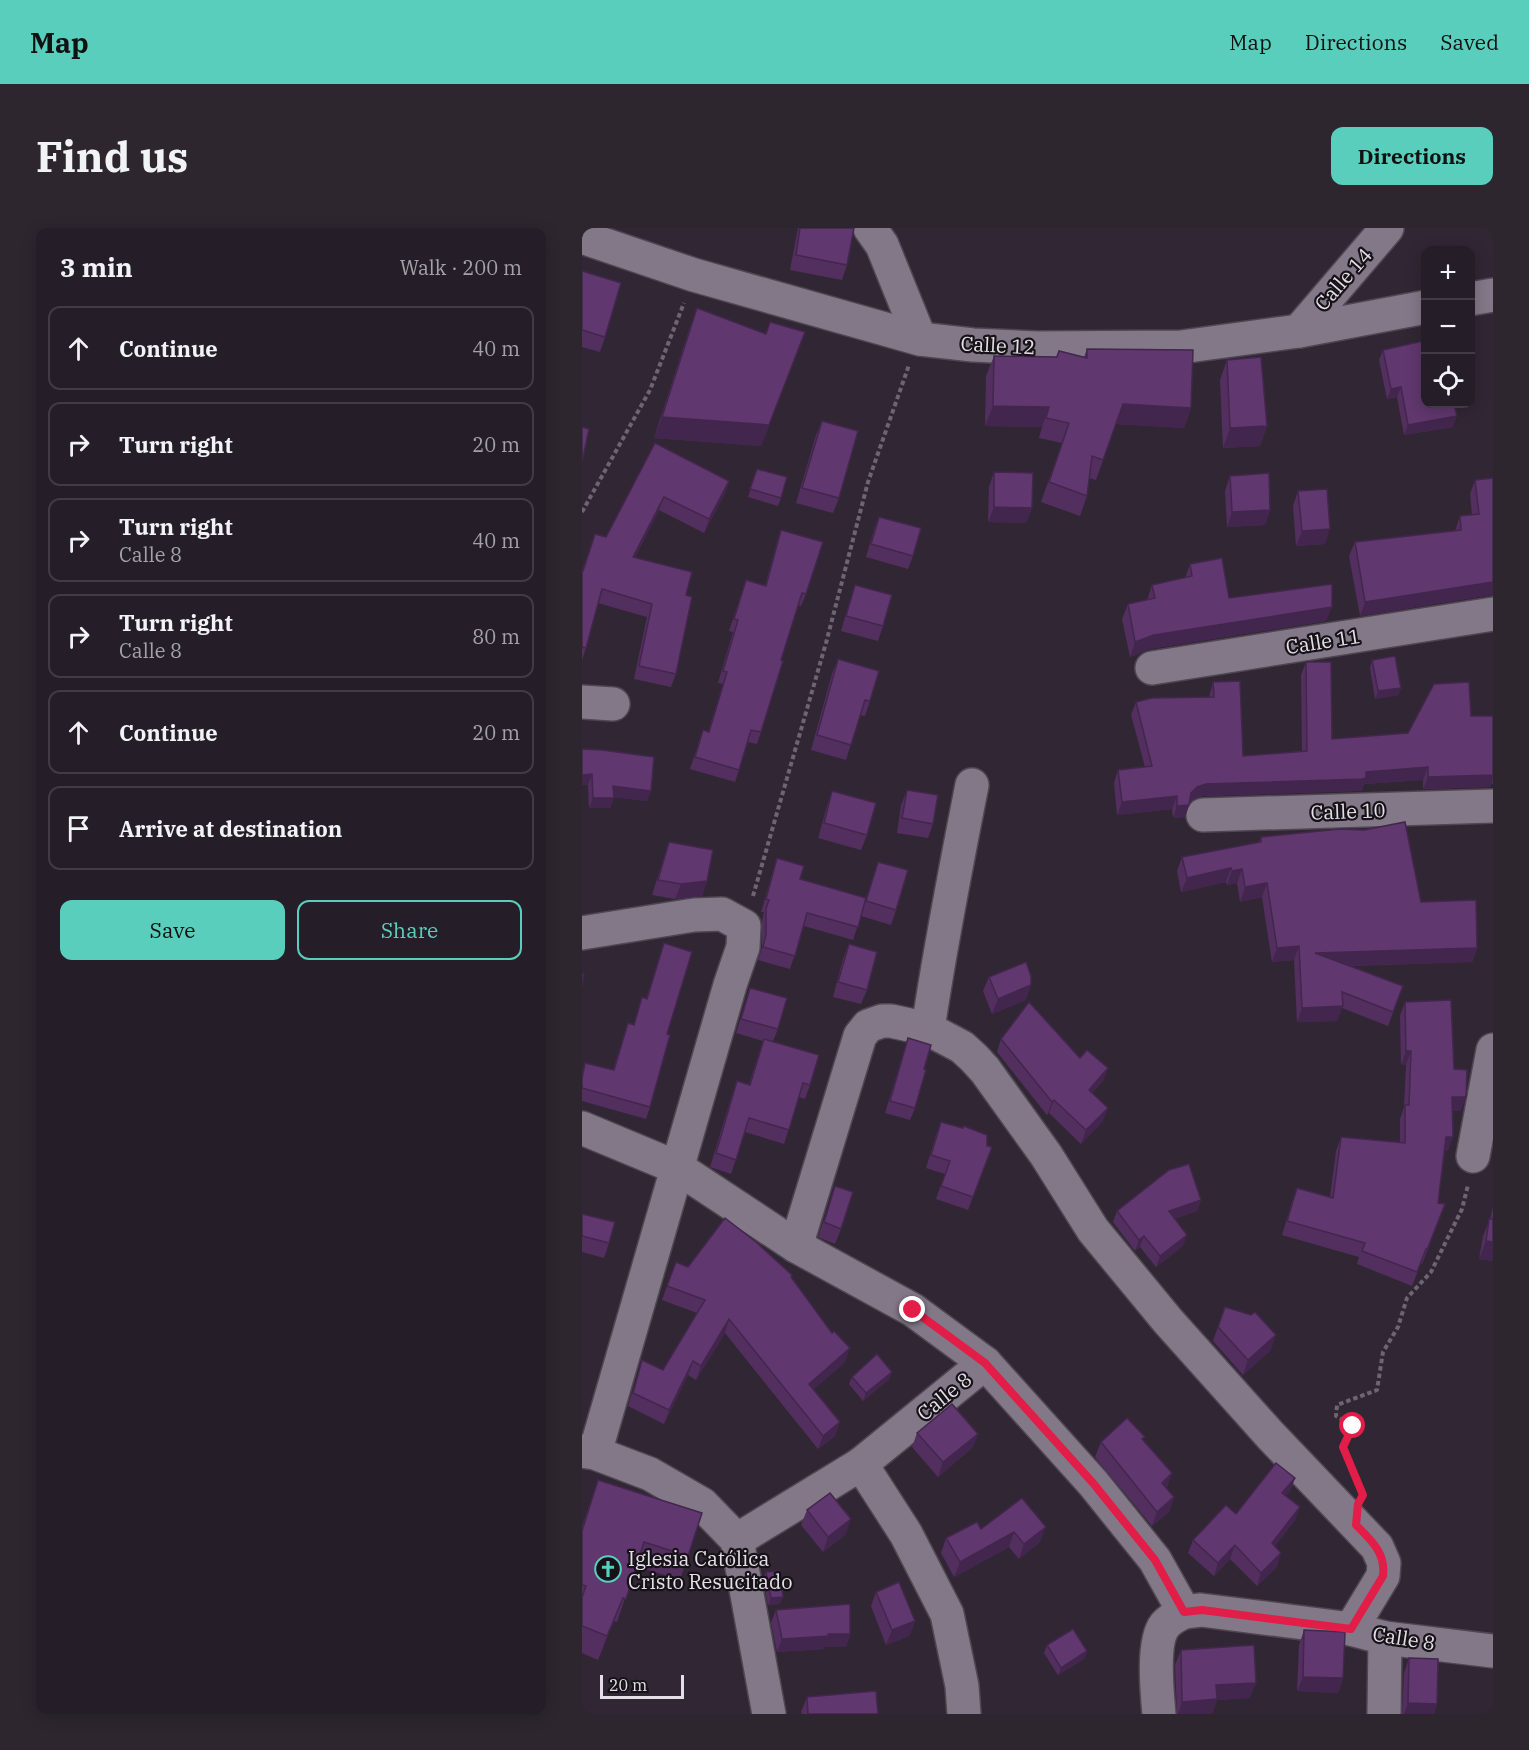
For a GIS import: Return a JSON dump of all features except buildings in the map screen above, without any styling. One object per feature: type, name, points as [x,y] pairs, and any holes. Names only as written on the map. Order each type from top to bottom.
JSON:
[{"type":"street","points":[[870,228],[882,245],[915,352]]},
{"type":"street","name":"Calle 14","points":[[1299,331],[1387,228]]},
{"type":"street","name":"Calle 12","points":[[582,237],[915,352],[973,345],[1037,348],[1181,347],[1299,331],[1421,308]]},
{"type":"street","points":[[1475,298],[1493,294]]},
{"type":"street","name":"Calle 11","points":[[1152,668],[1493,614]]},
{"type":"street","points":[[928,1029],[942,936],[949,912],[972,785]]},
{"type":"street","name":"Calle 10","points":[[1203,815],[1493,806]]},
{"type":"street","points":[[582,933],[694,915],[722,914],[744,926],[743,947],[678,1168],[588,1452],[650,1474],[702,1504],[737,1540],[769,1714]]},
{"type":"street","points":[[796,1246],[860,1036],[868,1026],[882,1021],[891,1021],[928,1029],[962,1047],[985,1070],[1046,1155],[1093,1230],[1184,1339],[1271,1436],[1377,1547],[1381,1555],[1383,1576],[1351,1629]]},
{"type":"street","points":[[1473,1156],[1493,1050]]},
{"type":"street","points":[[582,1128],[678,1168],[796,1246],[913,1310],[985,1363]]},
{"type":"street","name":"Calle 8","points":[[737,1540],[861,1464],[985,1363],[1093,1483],[1155,1560],[1184,1612],[1202,1610],[1351,1629],[1385,1638],[1493,1651]]},
{"type":"street","points":[[861,1464],[906,1534],[948,1614],[962,1686],[964,1714]]},
{"type":"street","points":[[1159,1714],[1156,1682],[1158,1638],[1165,1624],[1184,1612]]},
{"type":"street","points":[[1384,1714],[1385,1638]]},
{"type":"path","points":[[582,512],[650,390],[686,298]]},
{"type":"path","points":[[744,926],[826,643],[868,482],[915,352]]},
{"type":"path","points":[[1356,1525],[1358,1504],[1363,1495],[1343,1447],[1353,1426],[1336,1416],[1337,1405],[1377,1390],[1383,1352],[1398,1327],[1407,1298],[1431,1272],[1462,1209],[1473,1165],[1473,1156]]},
{"type":"place","name":"Iglesia Católica Cristo Resucitado","points":[[608,1569]]},
{"type":"route","points":[[913,1310],[985,1363],[1093,1483],[1155,1560],[1184,1612],[1202,1610],[1351,1629],[1383,1576],[1384,1570],[1384,1563],[1377,1547],[1356,1525],[1358,1504],[1363,1495],[1343,1447],[1353,1426]]}]
